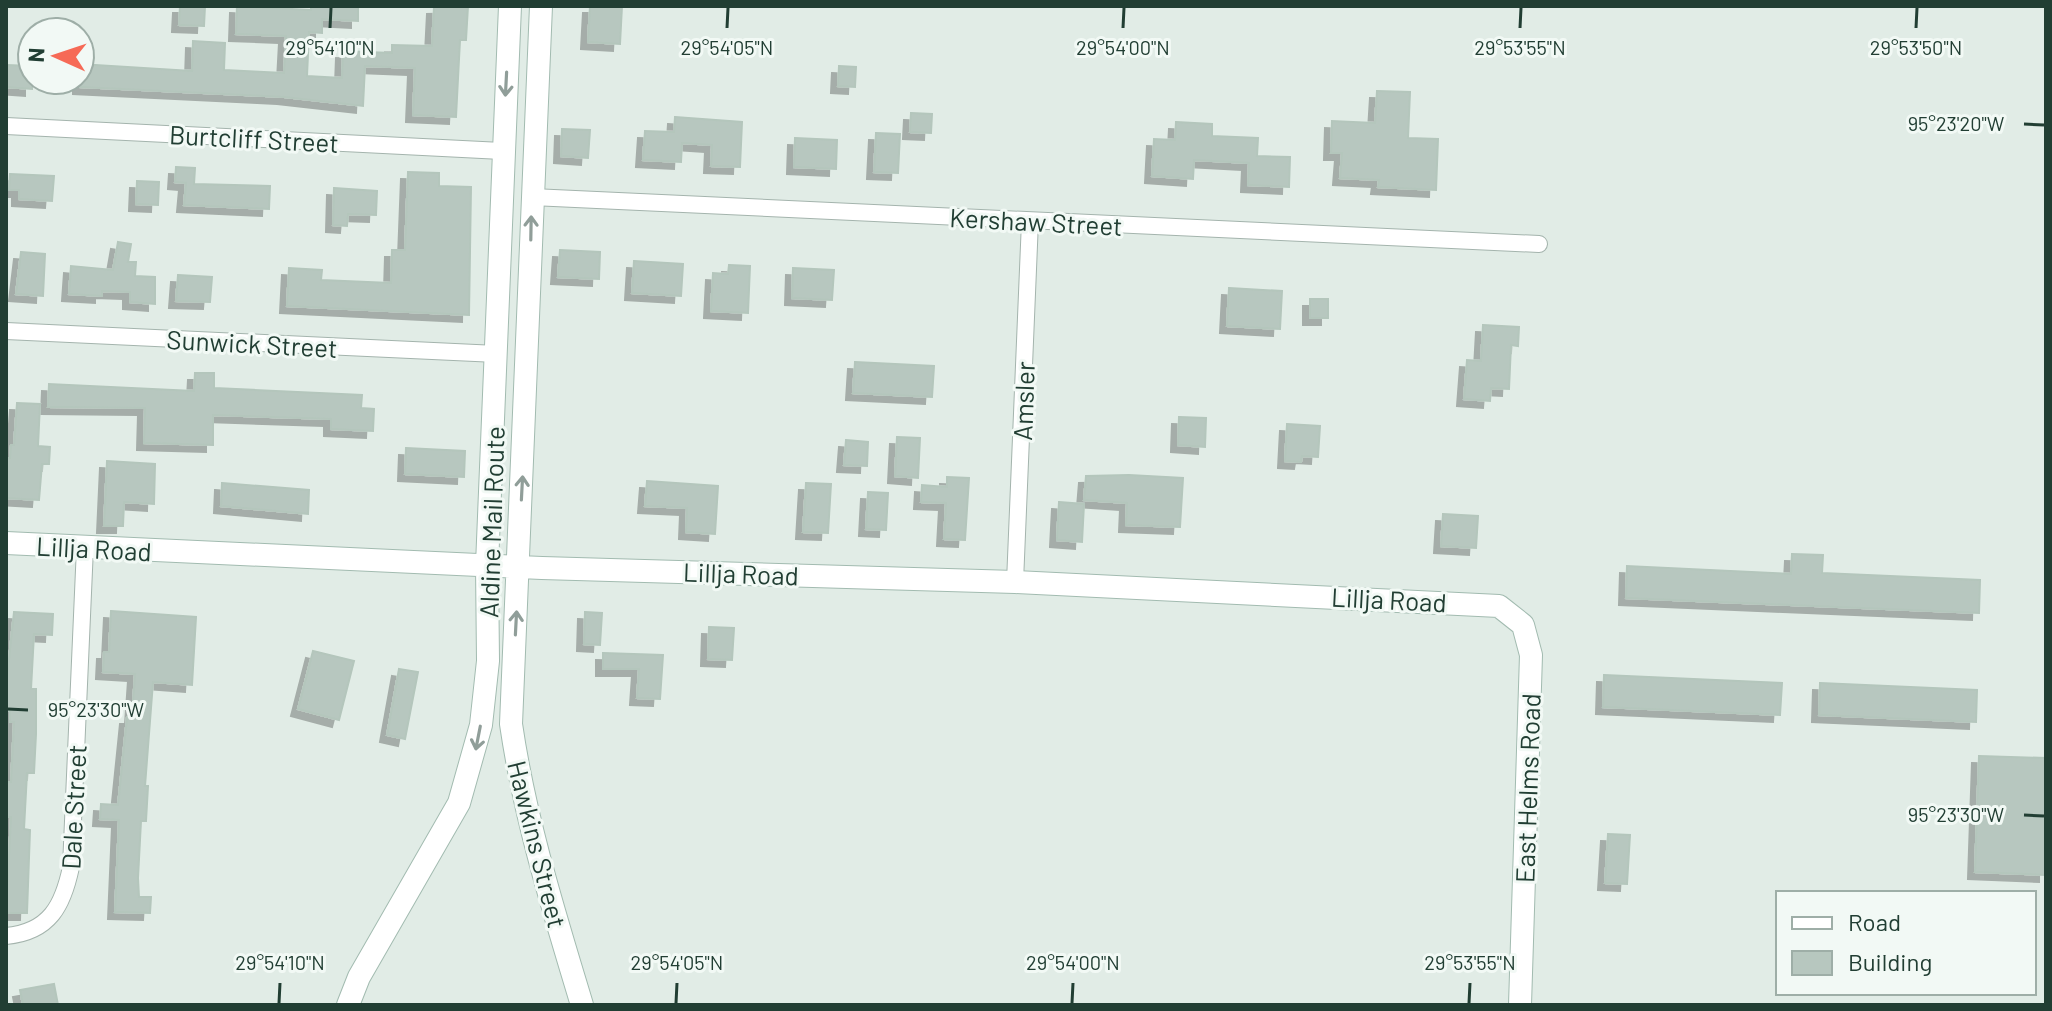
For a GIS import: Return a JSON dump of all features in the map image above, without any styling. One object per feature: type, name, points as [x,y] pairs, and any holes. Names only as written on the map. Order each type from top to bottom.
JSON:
[{"type":"main road","name":"Aldine Mail Route","points":[[348,1005],[359,977],[459,803],[474,760],[488,661],[487,565],[510,6]]},
{"type":"main road","name":"Aldine Mail Route","points":[[513,679],[541,6]]},
{"type":"main road","name":"Lillja Road","points":[[6,543],[1476,603]]},
{"type":"main road","name":"East Helms Road","points":[[1476,603],[1499,606],[1523,625],[1531,655],[1532,727],[1520,1005]]},
{"type":"main road","name":"Hawkins Street","points":[[513,679],[511,724],[520,784],[582,1005]]},
{"type":"street","name":"Burtcliff Street","points":[[6,126],[502,151]]},
{"type":"street","name":"Kershaw Street","points":[[532,197],[1539,244]]},
{"type":"street","name":"Amsler","points":[[1015,582],[1030,221]]},
{"type":"street","name":"Sunwick Street","points":[[6,331],[497,354]]},
{"type":"street","name":"Dale Street","points":[[6,936],[44,922],[56,910],[64,900],[71,867],[85,547]]},
{"type":"building","points":[[180,6],[205,6],[204,26],[179,25]]},
{"type":"building","points":[[237,6],[311,10],[311,6],[358,6],[358,21],[322,19],[322,33],[309,32],[307,76],[342,78],[343,51],[392,53],[392,45],[432,46],[434,7],[468,6],[466,40],[460,40],[456,117],[413,115],[415,68],[365,66],[363,106],[284,97],[96,88],[96,65],[192,71],[193,41],[225,43],[224,70],[284,73],[286,36],[236,34]]},
{"type":"building","points":[[590,6],[622,6],[620,44],[588,42]]},
{"type":"building","points":[[6,65],[16,65],[16,88],[6,87]]},
{"type":"building","points":[[839,66],[856,67],[855,87],[838,86]]},
{"type":"building","points":[[1377,91],[1410,92],[1408,138],[1438,139],[1436,190],[1378,187],[1379,180],[1340,178],[1342,153],[1331,153],[1332,121],[1375,123]]},
{"type":"building","points":[[911,113],[932,114],[931,133],[910,132]]},
{"type":"building","points":[[675,117],[742,122],[740,167],[711,166],[712,145],[682,143],[681,162],[643,160],[645,131],[674,132]]},
{"type":"building","points":[[1176,122],[1212,124],[1212,136],[1258,138],[1257,156],[1290,157],[1289,187],[1248,185],[1249,163],[1194,160],[1193,179],[1152,176],[1154,139],[1175,140]]},
{"type":"building","points":[[562,129],[590,130],[588,158],[561,156]]},
{"type":"building","points":[[876,133],[900,134],[898,173],[874,172]]},
{"type":"building","points":[[795,138],[837,140],[836,169],[794,167]]},
{"type":"building","points":[[176,167],[195,168],[194,184],[270,186],[269,209],[184,205],[186,183],[175,182]]},
{"type":"building","points":[[408,172],[439,173],[439,186],[471,187],[469,315],[287,306],[289,268],[322,270],[321,280],[391,283],[392,250],[405,250]]},
{"type":"building","points":[[10,174],[54,176],[52,201],[19,199],[19,190],[9,190]]},
{"type":"building","points":[[137,181],[159,182],[158,205],[136,204]]},
{"type":"building","points":[[334,188],[377,191],[376,215],[348,214],[347,226],[333,225]]},
{"type":"building","points":[[118,242],[131,244],[128,262],[136,262],[135,276],[155,277],[155,304],[130,302],[130,292],[102,291],[102,296],[69,294],[71,266],[113,270]]},
{"type":"building","points":[[560,250],[600,252],[599,279],[558,277]]},
{"type":"building","points":[[21,252],[45,254],[43,296],[16,294]]},
{"type":"building","points":[[634,261],[683,264],[681,296],[632,293]]},
{"type":"building","points":[[729,265],[750,266],[748,313],[711,311],[713,273],[728,274]]},
{"type":"building","points":[[793,268],[834,270],[832,300],[792,298]]},
{"type":"building","points":[[178,275],[212,277],[210,302],[176,301]]},
{"type":"building","points":[[1229,288],[1282,291],[1280,329],[1227,326]]},
{"type":"building","points":[[1310,299],[1328,299],[1328,318],[1310,318]]},
{"type":"building","points":[[1483,325],[1519,327],[1518,346],[1511,345],[1509,389],[1491,388],[1490,401],[1464,399],[1467,360],[1481,361]]},
{"type":"building","points":[[855,362],[934,366],[932,397],[853,393]]},
{"type":"building","points":[[195,373],[214,373],[214,388],[362,395],[361,408],[374,409],[373,431],[331,429],[331,419],[213,415],[213,445],[144,443],[145,408],[48,407],[49,384],[194,391]]},
{"type":"building","points":[[17,403],[40,404],[38,446],[50,447],[49,464],[42,464],[39,500],[6,498],[6,458],[10,458],[11,445],[14,445]]},
{"type":"building","points":[[1179,417],[1206,418],[1205,447],[1178,445]]},
{"type":"building","points":[[1287,424],[1320,426],[1318,457],[1302,456],[1301,462],[1285,461]]},
{"type":"building","points":[[897,437],[920,438],[918,478],[895,476]]},
{"type":"building","points":[[846,440],[868,442],[867,466],[844,465]]},
{"type":"building","points":[[406,448],[465,451],[464,477],[405,474]]},
{"type":"building","points":[[107,461],[155,464],[154,504],[124,502],[123,526],[104,526]]},
{"type":"building","points":[[1086,476],[1183,478],[1180,527],[1126,525],[1127,503],[1084,500]]},
{"type":"building","points":[[947,477],[969,478],[965,540],[944,539],[946,503],[921,502],[922,485],[947,487]]},
{"type":"building","points":[[647,481],[718,486],[715,534],[686,532],[687,508],[645,506]]},
{"type":"building","points":[[222,483],[309,490],[308,514],[221,506]]},
{"type":"building","points":[[806,483],[831,484],[828,533],[803,532]]},
{"type":"building","points":[[868,492],[888,493],[886,530],[866,529]]},
{"type":"building","points":[[1059,502],[1084,504],[1082,542],[1057,540]]},
{"type":"building","points":[[1443,514],[1478,516],[1476,548],[1441,546]]},
{"type":"building","points":[[1792,554],[1823,555],[1822,573],[1980,580],[1979,613],[1626,598],[1627,566],[1791,574]]},
{"type":"building","points":[[111,611],[196,617],[192,685],[153,682],[145,786],[148,786],[146,821],[141,821],[138,878],[139,897],[151,897],[150,913],[115,912],[119,820],[100,819],[101,804],[118,805],[127,717],[132,717],[135,674],[103,672],[104,652],[109,652]]},
{"type":"building","points":[[14,612],[53,614],[52,635],[34,634],[31,689],[36,689],[34,773],[27,773],[24,829],[30,830],[27,913],[6,913],[11,817],[6,817],[6,796],[7,782],[11,782],[14,722],[10,722],[10,711],[6,711],[6,687]]},
{"type":"building","points":[[585,612],[602,613],[600,645],[584,644]]},
{"type":"building","points":[[709,627],[734,628],[732,660],[708,659]]},
{"type":"building","points":[[313,651],[354,661],[339,720],[298,709]]},
{"type":"building","points":[[603,653],[663,655],[660,699],[637,698],[639,669],[603,669]]},
{"type":"building","points":[[399,669],[418,672],[405,739],[387,735]]},
{"type":"building","points":[[1604,675],[1782,683],[1780,715],[1603,707]]},
{"type":"building","points":[[1820,683],[1977,690],[1976,722],[1819,715]]},
{"type":"building","points":[[1979,756],[2046,758],[2046,875],[1975,872]]},
{"type":"building","points":[[1608,834],[1630,835],[1627,884],[1605,883]]},
{"type":"building","points":[[54,984],[58,1005],[23,1005],[20,990]]}]
